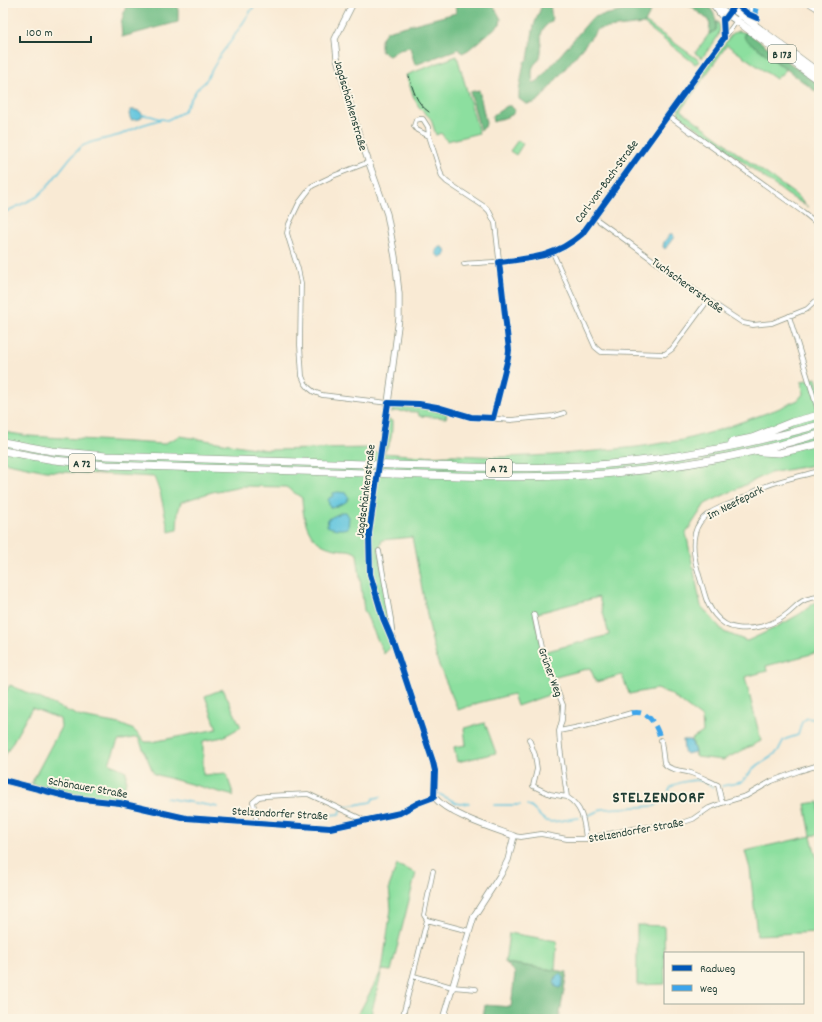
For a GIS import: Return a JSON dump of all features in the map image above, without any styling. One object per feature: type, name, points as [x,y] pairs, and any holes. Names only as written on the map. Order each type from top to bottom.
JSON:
[{"type":"highway","name":"B 173","points":[[739,18],[761,31],[819,73]]},
{"type":"highway","name":"B 173","points":[[739,18],[819,81]]},
{"type":"highway","points":[[703,452],[714,446],[752,438],[792,422],[819,414]]},
{"type":"highway","name":"A 72","points":[[3,442],[52,451],[161,458],[554,468],[613,464],[703,452],[777,437],[816,426]]},
{"type":"highway","name":"A 72","points":[[3,451],[47,459],[83,463],[179,468],[392,474],[553,476],[604,474],[668,467],[751,451],[817,435]]},
{"type":"highway","points":[[751,451],[779,453],[819,444]]},
{"type":"main road","name":"Jagdschänkenstraße","points":[[353,3],[336,39],[336,52],[348,100],[387,214],[398,276],[398,318],[388,403],[369,533],[370,574],[383,618],[394,644],[433,762],[435,772],[434,797]]},
{"type":"main road","name":"B 173","points":[[711,3],[739,18]]},
{"type":"main road","name":"B 173","points":[[724,3],[739,18]]},
{"type":"main road","name":"Schönauer Straße","points":[[3,780],[73,798],[120,803],[169,813]]},
{"type":"main road","name":"Stelzendorfer Straße","points":[[169,813],[186,818],[330,828],[400,813],[418,803],[434,797],[438,802],[458,814],[514,836]]},
{"type":"main road","points":[[443,1019],[474,916],[501,874],[508,860],[514,836]]},
{"type":"street","points":[[711,3],[723,19],[724,38]]},
{"type":"street","name":"Carl-von-Bach-Straße","points":[[464,264],[535,258],[553,253],[570,244],[582,234],[595,218],[667,115],[750,3]]},
{"type":"street","points":[[750,3],[753,18],[761,31]]},
{"type":"street","points":[[808,3],[819,10]]},
{"type":"street","points":[[667,115],[803,212],[814,221],[819,228]]},
{"type":"street","points":[[429,136],[442,177],[447,182],[486,207],[495,223],[509,350],[493,418]]},
{"type":"street","name":"Jagdschänkenstraße","points":[[369,162],[312,186],[306,193],[289,224],[287,233],[301,283],[300,345],[302,376],[305,383],[314,392],[322,395],[388,403],[431,406],[471,418],[510,420],[554,416],[564,413]]},
{"type":"street","name":"Tuchschererstraße","points":[[595,218],[708,300],[740,321],[753,325],[772,323],[807,309],[819,298]]},
{"type":"street","points":[[553,253],[595,348],[601,352],[665,354],[672,349],[708,300]]},
{"type":"street","points":[[789,316],[819,414]]},
{"type":"street","name":"Im Neefepark","points":[[819,471],[766,486],[740,500],[715,509],[708,513],[700,522],[694,534],[696,560],[706,601],[715,616],[728,626],[745,629],[770,624],[784,616],[800,602],[819,597]]},
{"type":"street","name":"Jagdschänkenstraße","points":[[380,550],[394,644]]},
{"type":"street","name":"Grüner Weg","points":[[534,614],[542,652],[563,705],[562,720],[559,731],[562,770],[567,797]]},
{"type":"street","points":[[559,731],[594,724],[631,713]]},
{"type":"street","points":[[529,739],[535,755],[537,769],[533,786],[550,794],[567,797],[575,802],[584,824],[586,839]]},
{"type":"street","points":[[661,740],[664,763],[666,766],[671,769],[692,773],[718,785],[722,803]]},
{"type":"street","name":"Stelzendorfer Straße","points":[[514,836],[521,837],[540,834],[567,839],[586,839],[632,829],[693,819],[710,808],[746,796],[772,781],[818,765]]},
{"type":"street","points":[[257,822],[253,802],[259,797],[308,794],[365,820]]},
{"type":"street","points":[[402,1019],[427,920],[424,915],[433,871]]},
{"type":"street","points":[[427,920],[469,931]]},
{"type":"street","points":[[414,976],[452,987],[476,989]]},
{"type":"green space","points":[[127,3],[178,3],[178,22],[122,37],[121,23]]},
{"type":"green space","points":[[455,3],[492,3],[501,19],[500,24],[468,50],[462,53],[458,49],[415,65],[410,47],[400,49],[389,56],[381,51],[381,39],[387,31],[456,13]]},
{"type":"green space","points":[[544,3],[550,3],[552,21],[543,29],[540,57],[532,69],[533,83],[538,81],[592,18],[624,11],[616,3],[652,3],[651,11],[644,24],[598,29],[540,99],[534,103],[526,104],[519,99],[524,62],[528,59],[534,25]]},
{"type":"green space","points":[[687,3],[703,3],[707,5],[714,14],[716,30],[709,34],[710,24],[707,19]]},
{"type":"green space","points":[[717,21],[719,26],[718,36],[702,58],[695,53],[709,34],[716,30]]},
{"type":"green space","points":[[645,22],[700,61],[695,64],[644,24]]},
{"type":"green space","points":[[738,31],[748,33],[756,46],[786,70],[776,79],[727,45],[681,110],[727,144],[730,148],[796,195],[808,207],[788,195],[678,114],[679,108],[705,73],[702,71],[732,34]]},
{"type":"green space","points":[[748,33],[819,84],[819,94],[745,39],[744,34]]},
{"type":"green space","points":[[457,56],[479,133],[447,141],[441,133],[436,135],[431,119],[419,107],[414,98],[406,75]]},
{"type":"green space","points":[[479,90],[486,123],[485,127],[480,130],[470,92]]},
{"type":"green space","points":[[507,106],[511,106],[515,110],[512,115],[493,122],[492,116]]},
{"type":"green space","points":[[518,140],[523,144],[516,155],[510,151]]},
{"type":"green space","points":[[816,378],[819,387],[819,464],[770,473],[705,504],[686,533],[701,606],[724,632],[747,641],[800,614],[819,601],[819,652],[766,666],[767,671],[745,677],[761,741],[723,760],[696,757],[692,739],[703,732],[702,718],[669,693],[656,689],[629,694],[622,675],[596,682],[590,668],[552,678],[557,692],[517,706],[513,694],[458,710],[438,663],[433,645],[412,537],[382,540],[379,550],[394,644],[384,654],[364,610],[357,554],[349,550],[339,550],[327,547],[319,543],[309,531],[306,524],[302,498],[286,487],[241,486],[212,492],[181,502],[178,512],[177,530],[169,532],[160,492],[154,477],[46,471],[3,462],[3,432],[29,436],[163,444],[180,436],[267,450],[369,448],[369,452],[422,456],[453,455],[502,457],[553,455],[637,447],[683,440],[719,430],[775,410],[798,400],[803,394],[802,381]],"holes":[[[599,597],[609,635],[543,652],[534,614]]]},
{"type":"green space","points":[[411,407],[447,414],[446,418],[419,416],[418,412],[394,411],[391,413],[393,408]]},
{"type":"green space","points":[[388,419],[392,421],[392,433],[389,445],[384,452]]},
{"type":"green space","points":[[10,685],[81,717],[120,724],[134,730],[145,742],[152,742],[217,729],[205,696],[223,689],[241,727],[223,737],[203,741],[203,775],[226,773],[234,796],[154,774],[138,737],[118,741],[109,763],[126,771],[126,781],[121,801],[74,794],[31,784],[61,727],[60,719],[32,708],[3,759],[3,696]]},
{"type":"green space","points":[[485,723],[496,753],[457,762],[454,747],[466,745],[464,728]]},
{"type":"green space","points":[[819,802],[819,834],[811,836],[805,804]]},
{"type":"green space","points":[[811,836],[819,867],[819,932],[757,935],[750,869],[745,851]]},
{"type":"green space","points":[[397,865],[416,873],[391,971],[382,970],[391,909],[389,887]]},
{"type":"green space","points":[[637,925],[664,926],[664,984],[637,985]]},
{"type":"green space","points":[[509,933],[557,941],[555,970],[505,963]]},
{"type":"green space","points":[[505,963],[567,972],[559,1019],[483,1019],[485,1005],[511,1007],[515,973]]},
{"type":"green space","points":[[382,970],[370,1019],[353,1019],[359,1013]]},
{"type":"water","points":[[131,110],[139,111],[143,115],[140,119],[131,120],[129,114]]},
{"type":"water","points":[[670,234],[673,234],[674,237],[665,249],[663,247],[664,242]]},
{"type":"water","points":[[439,247],[443,247],[445,248],[445,256],[439,257],[436,254],[436,250]]},
{"type":"water","points":[[333,493],[346,493],[349,498],[346,502],[332,508],[330,507],[328,501],[329,498],[333,496]]},
{"type":"water","points":[[342,512],[346,512],[349,517],[348,528],[337,529],[327,526],[328,519]]},
{"type":"water","points":[[683,740],[691,740],[695,752],[686,754],[684,751]]},
{"type":"water","points":[[560,974],[563,977],[563,983],[560,988],[556,987],[554,982],[556,976]]},
{"type":"waterway","points":[[3,213],[37,197],[82,146],[120,135],[142,125],[162,119],[167,120],[183,112],[197,89],[205,82],[221,54],[256,3]]},
{"type":"waterway","points":[[143,115],[160,119]]},
{"type":"waterway","points":[[722,786],[742,782],[755,767],[778,751],[783,741],[798,735],[802,722],[807,718],[819,720]]},
{"type":"waterway","points":[[585,817],[602,809],[655,806],[665,798],[671,787],[682,782],[699,780],[714,787]]},
{"type":"waterway","points":[[437,793],[459,804],[469,803]]},
{"type":"waterway","points":[[329,815],[339,814],[343,807],[371,802],[374,798],[381,797]]},
{"type":"waterway","points":[[166,798],[218,807]]},
{"type":"waterway","points":[[494,805],[520,805]]},
{"type":"waterway","points":[[527,805],[542,818],[550,822],[579,818]]},
{"type":"tram line","points":[[409,76],[418,100],[429,112]]},
{"type":"marked path","points":[[757,18],[755,12],[758,3]]},
{"type":"marked path","points":[[631,713],[643,713],[651,719],[661,740]]},
{"type":"cycle path","points":[[3,780],[73,798],[120,803],[186,818],[330,828],[400,813],[418,803],[434,797],[435,771],[433,762],[394,644],[383,618],[370,574],[369,533],[388,403],[419,404],[437,407],[471,417],[493,418],[509,350],[499,262],[523,259],[553,252],[572,242],[582,234],[724,38],[723,19],[725,19],[736,4],[748,14],[757,18]]},
{"type":"district","name":"STELZENDORF","points":[[659,796]]}]
